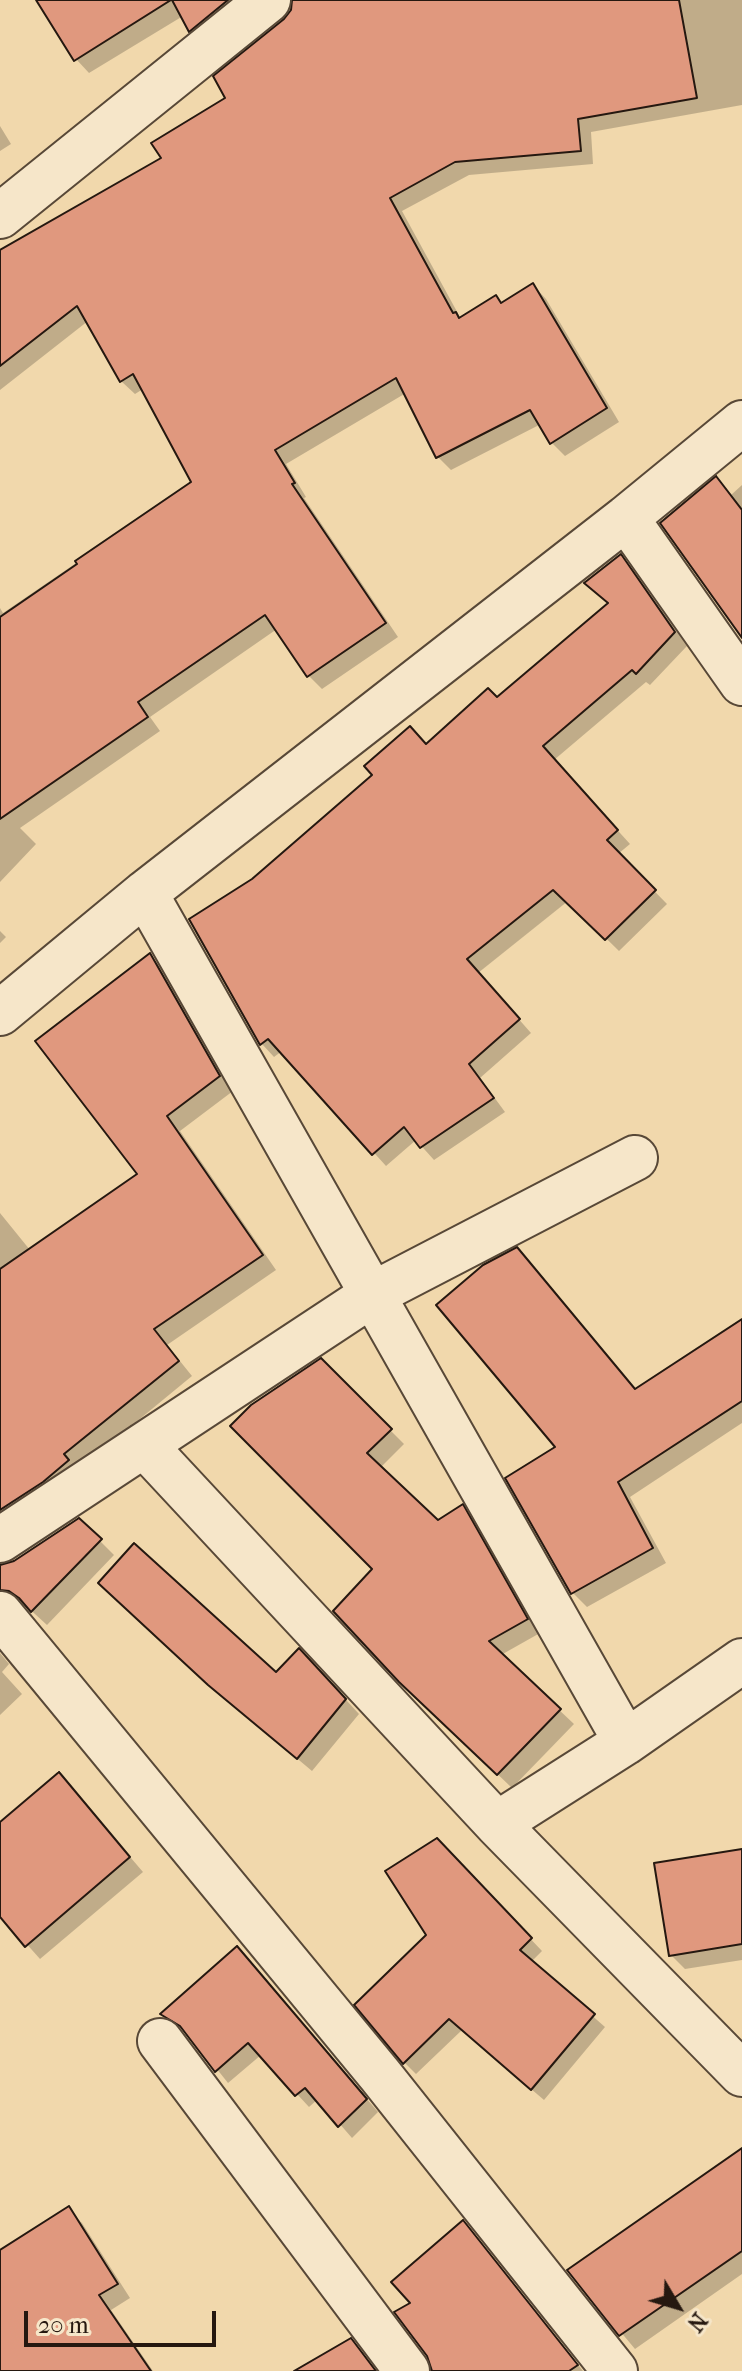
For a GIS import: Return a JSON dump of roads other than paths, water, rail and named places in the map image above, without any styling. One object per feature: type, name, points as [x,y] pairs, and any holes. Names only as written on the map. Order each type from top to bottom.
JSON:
[{"type":"street","points":[[0,216],[268,0]]},
{"type":"street","points":[[0,1013],[145,893],[626,518],[742,423]]},
{"type":"street","points":[[626,518],[742,683]]},
{"type":"street","points":[[145,893],[626,1742]]},
{"type":"street","points":[[0,1540],[373,1294],[635,1158]]},
{"type":"street","points":[[144,1445],[497,1824],[742,2074]]},
{"type":"street","points":[[0,1614],[380,2075],[615,2371]]},
{"type":"street","points":[[497,1824],[626,1742],[742,1661]]},
{"type":"street","points":[[160,2041],[407,2371]]}]
